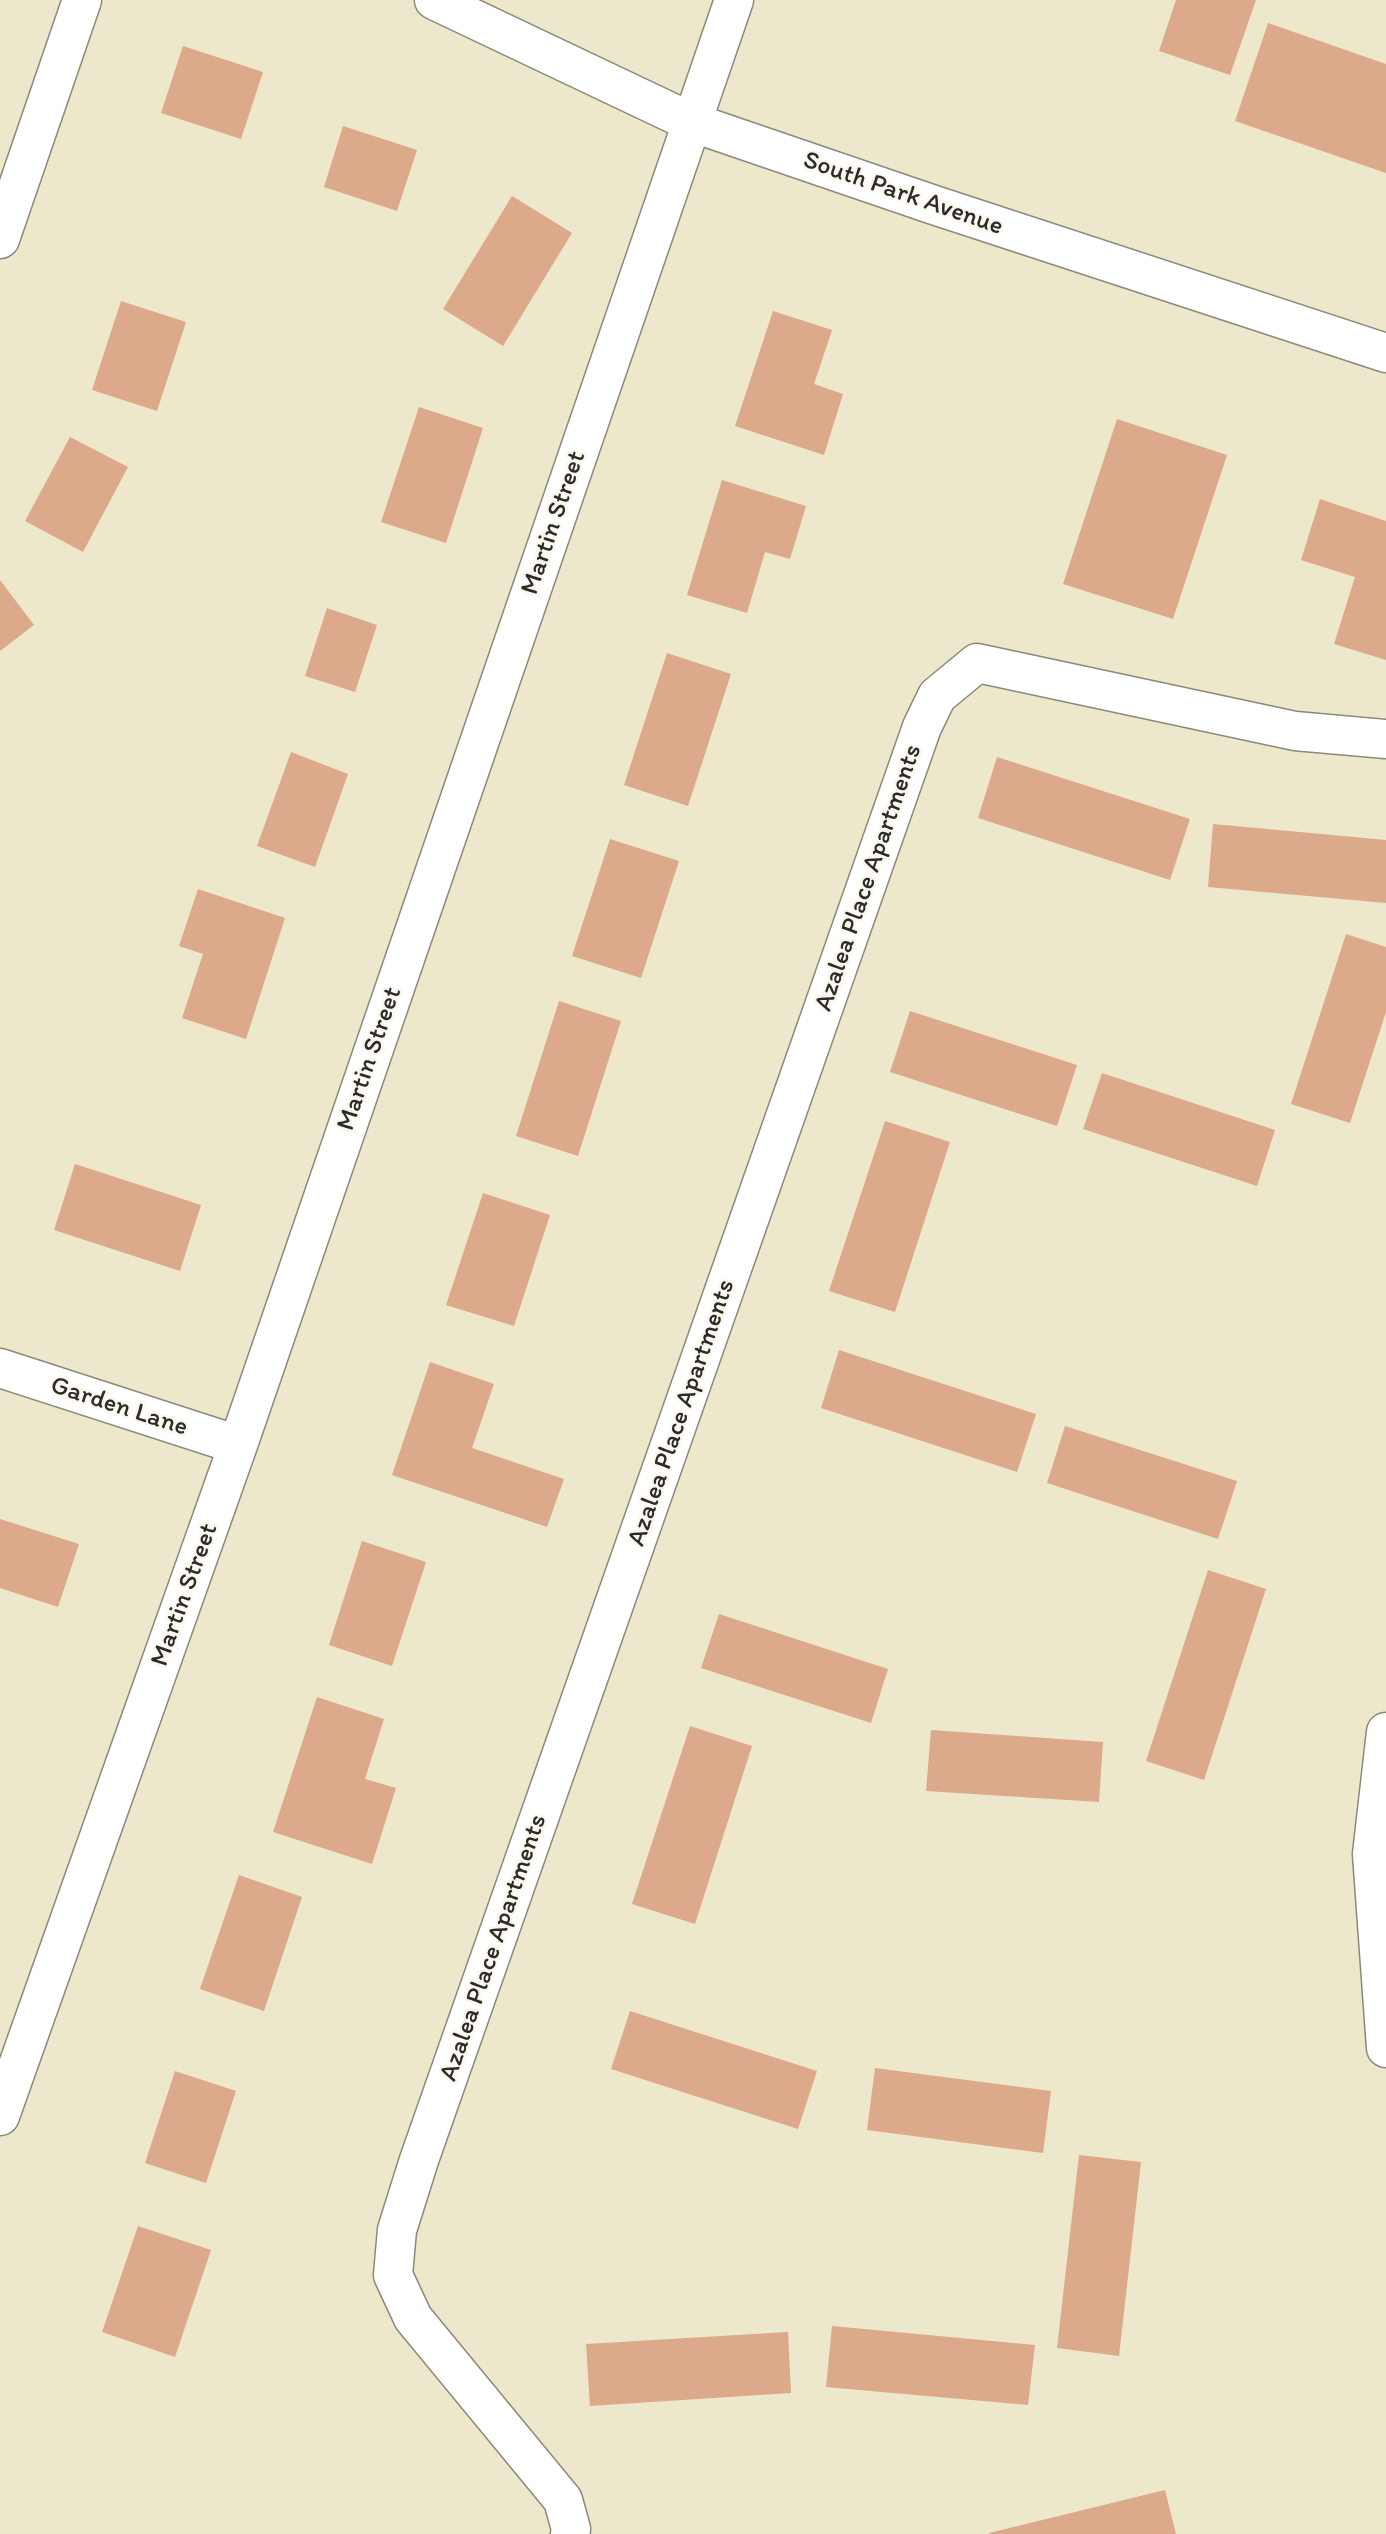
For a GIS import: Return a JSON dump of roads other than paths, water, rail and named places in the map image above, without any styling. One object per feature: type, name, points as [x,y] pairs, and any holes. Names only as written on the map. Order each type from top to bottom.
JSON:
[{"type":"street","points":[[0,239],[82,0]]},
{"type":"street","name":"South Park Avenue","points":[[434,0],[691,122],[934,205],[1386,353]]},
{"type":"street","name":"Martin Street","points":[[3,2100],[238,1445],[734,0]]},
{"type":"street","name":"Azalea Place Apartments","points":[[570,2534],[563,2500],[414,2318],[393,2275],[397,2230],[922,727],[937,696],[977,663],[1295,731],[1386,739]]},
{"type":"street","name":"Garden Lane","points":[[0,1368],[238,1445]]},
{"type":"street","points":[[1386,1732],[1379,1856],[1386,2048]]}]
